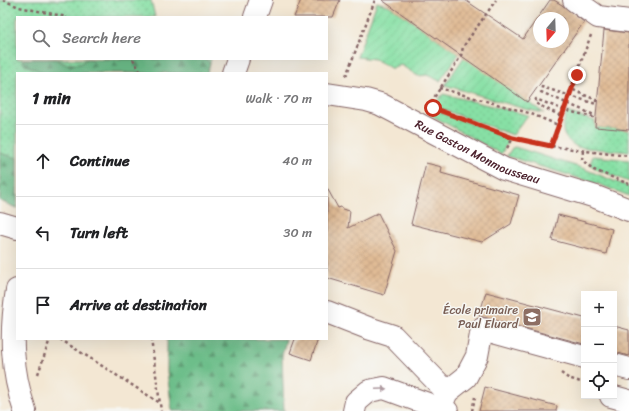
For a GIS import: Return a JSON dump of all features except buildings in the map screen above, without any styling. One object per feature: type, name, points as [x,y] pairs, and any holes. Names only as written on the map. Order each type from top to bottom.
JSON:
[{"type":"street","points":[[255,16],[262,0]]},
{"type":"street","points":[[574,0],[598,17],[629,20]]},
{"type":"street","points":[[233,72],[238,60]]},
{"type":"street","name":"Rue Gaston Monmousseau","points":[[336,95],[366,100],[387,106],[504,168],[596,197],[629,210]]},
{"type":"street","points":[[0,223],[16,228]]},
{"type":"street","points":[[16,296],[13,314],[13,360],[17,389],[25,411]]},
{"type":"street","points":[[328,312],[393,336],[444,404]]},
{"type":"street","points":[[444,404],[466,376],[477,356],[482,329],[581,356]]},
{"type":"street","points":[[617,366],[629,370]]},
{"type":"street","points":[[354,411],[356,402],[369,391],[384,388],[444,404]]},
{"type":"street","points":[[617,398],[629,401]]},
{"type":"path","points":[[3,0],[19,7],[62,16]]},
{"type":"path","points":[[336,95],[344,80],[376,0]]},
{"type":"path","points":[[426,110],[461,56],[462,47],[496,0]]},
{"type":"path","points":[[551,146],[598,17]]},
{"type":"path","points":[[134,60],[140,72]]},
{"type":"path","points":[[561,116],[535,103],[536,99],[564,110],[593,117],[594,115],[541,92],[542,87],[596,104],[596,100],[571,89]]},
{"type":"path","points":[[439,88],[530,112],[558,125]]},
{"type":"path","points":[[429,106],[513,138],[583,151],[629,156]]},
{"type":"path","points":[[583,151],[582,160],[594,170],[629,184]]},
{"type":"path","points":[[36,379],[50,340]]},
{"type":"path","points":[[62,340],[160,403]]},
{"type":"path","points":[[150,340],[161,411]]},
{"type":"path","points":[[555,370],[568,378],[581,382]]},
{"type":"path","points":[[472,411],[476,390]]},
{"type":"green space","points":[[0,0],[151,0],[155,16],[16,16],[16,60],[211,60],[207,72],[16,72],[16,208],[0,201]]},
{"type":"green space","points":[[377,2],[390,6],[459,54],[440,81],[427,75],[418,76],[401,65],[392,69],[375,59],[357,57]]},
{"type":"green space","points":[[464,57],[544,113],[525,109],[445,85]]},
{"type":"green space","points":[[24,60],[58,60],[65,64],[80,64],[85,60],[206,60],[210,63],[207,72],[42,72],[24,64]]},
{"type":"green space","points":[[443,94],[528,115],[513,135],[433,106]]},
{"type":"green space","points":[[432,109],[505,136],[508,138],[507,144],[501,154],[429,114]]},
{"type":"green space","points":[[567,112],[595,121],[595,127],[629,130],[629,152],[577,147],[567,139],[563,132]]},
{"type":"green space","points":[[515,147],[582,168],[629,187],[629,196],[601,185],[507,156],[512,148]]},
{"type":"green space","points":[[0,153],[16,158],[16,208],[0,201]]},
{"type":"green space","points":[[593,156],[629,160],[629,182],[596,169],[590,164]]},
{"type":"green space","points":[[167,340],[286,340],[282,356],[284,411],[172,411],[167,372]]},
{"type":"place","name":"École primaire Paul Eluard","points":[[532,317]]},
{"type":"route","points":[[433,108],[513,138],[551,146],[577,75]]}]
